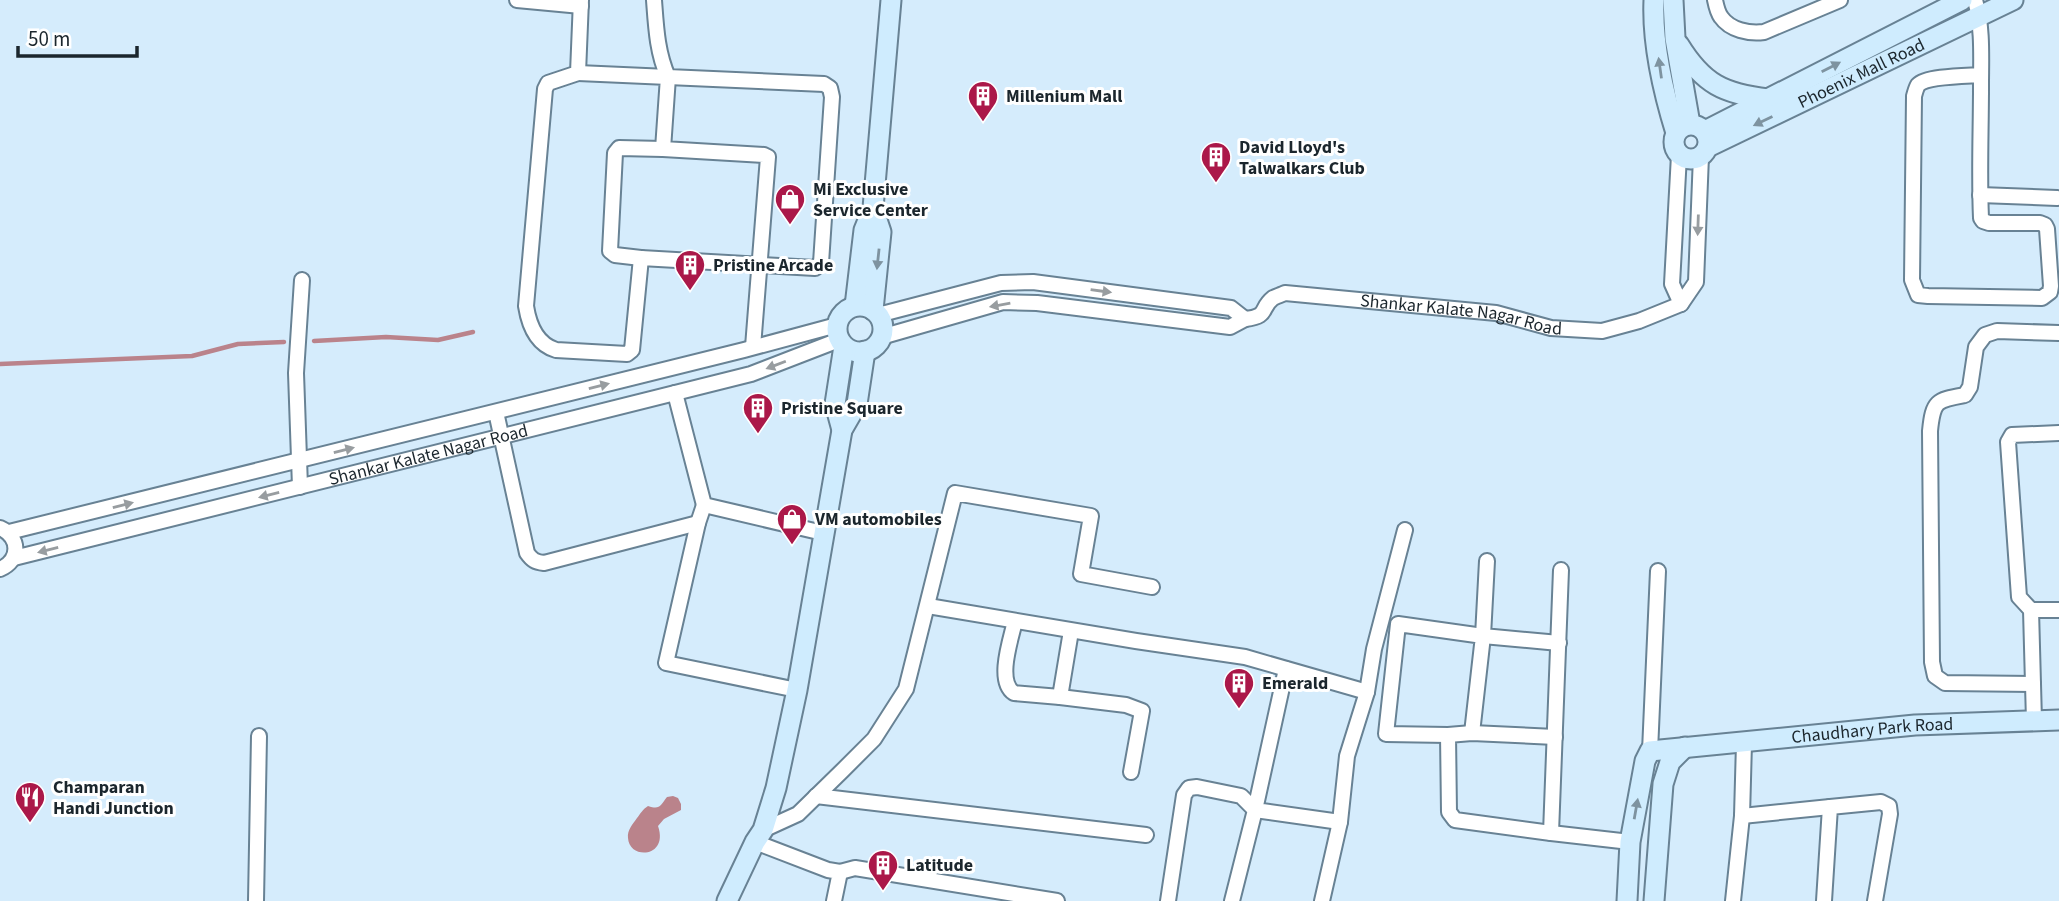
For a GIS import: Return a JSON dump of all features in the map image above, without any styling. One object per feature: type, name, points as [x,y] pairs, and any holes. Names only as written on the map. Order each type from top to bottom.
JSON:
[{"type":"street","points":[[517,0],[581,3],[578,73]]},
{"type":"street","points":[[654,0],[657,44],[667,77],[663,149]]},
{"type":"street","points":[[881,337],[883,329],[869,310],[864,230],[873,208],[891,0]]},
{"type":"street","points":[[1654,0],[1664,95],[1696,138]]},
{"type":"street","points":[[1673,0],[1675,38],[1696,138],[1696,282],[1681,304]]},
{"type":"street","points":[[1714,0],[1720,16],[1732,26],[1752,34],[1764,32],[1840,0]]},
{"type":"street","name":"Phoenix Mall Road","points":[[1696,138],[1962,0]]},
{"type":"street","name":"Phoenix Mall Road","points":[[1696,138],[1865,72],[1977,9],[2013,0]]},
{"type":"street","points":[[1977,9],[1981,75],[1981,218],[1985,223],[2045,225],[2051,286],[2042,298],[1919,295],[1912,280],[1916,88],[1927,80],[1981,75]]},
{"type":"street","points":[[1675,38],[1695,68],[1721,88],[1741,96],[1768,99]]},
{"type":"street","points":[[1856,54],[1865,72]]},
{"type":"street","points":[[641,258],[632,350],[629,354],[556,350],[540,341],[533,331],[526,306],[545,89],[548,83],[578,73],[824,84],[830,88],[832,97],[821,263],[815,268],[759,266],[615,255],[610,251],[615,153],[622,147],[768,157],[759,266],[753,348]]},
{"type":"street","points":[[1681,304],[1672,284],[1679,155],[1674,145],[1696,138]]},
{"type":"street","points":[[1980,195],[2057,198]]},
{"type":"street","points":[[300,487],[296,373],[302,280]]},
{"type":"street","points":[[869,310],[1001,283],[1033,282],[1231,308],[1245,319]]},
{"type":"street","name":"Shankar Kalate Nagar Road","points":[[869,310],[844,311],[840,337],[850,350],[865,351],[872,348],[881,337],[1003,302],[1037,303],[1230,327],[1245,319],[1257,318],[1264,313],[1274,297],[1285,293],[1496,313],[1551,328],[1602,331],[1639,321],[1681,304]]},
{"type":"street","points":[[2033,684],[1945,683],[1934,676],[1930,431],[1937,404],[1942,400],[1965,395],[1970,387],[1976,348],[1985,335],[1997,331],[2059,333]]},
{"type":"street","points":[[840,337],[835,404],[842,430]]},
{"type":"street","name":"Shankar Kalate Nagar Road","points":[[4,530],[299,461],[753,348],[840,337]]},
{"type":"street","name":"Shankar Kalate Nagar Road","points":[[14,558],[751,374],[840,337]]},
{"type":"street","points":[[727,901],[759,836],[776,788],[797,690],[842,430],[857,404],[865,351]]},
{"type":"street","points":[[676,393],[704,505],[666,663],[797,690]]},
{"type":"street","points":[[496,412],[527,553],[537,563],[698,523]]},
{"type":"street","points":[[2034,721],[2031,610],[2019,597],[2008,442],[2012,435],[2020,433],[2059,433]]},
{"type":"street","points":[[759,836],[798,814],[874,739],[906,689],[956,493],[1091,516],[1081,574],[1152,587]]},
{"type":"street","points":[[704,505],[823,533]]},
{"type":"street","points":[[0,569],[10,564],[14,558],[16,545],[4,530]]},
{"type":"street","points":[[1322,901],[1340,822],[1347,756],[1367,692],[1374,649],[1405,530]]},
{"type":"street","points":[[1472,733],[1483,636],[1487,561]]},
{"type":"street","points":[[1551,833],[1562,570]]},
{"type":"street","points":[[1627,901],[1630,842],[1645,761],[1650,751],[1658,571]]},
{"type":"street","points":[[928,606],[1245,657],[1367,692]]},
{"type":"street","points":[[2031,610],[2059,610]]},
{"type":"street","points":[[1015,621],[1005,668],[1007,688],[1014,693],[1126,705],[1142,712],[1131,772]]},
{"type":"street","points":[[1555,737],[1472,733],[1385,734],[1398,624],[1559,643]]},
{"type":"street","points":[[1060,697],[1071,631]]},
{"type":"street","points":[[1232,901],[1286,669]]},
{"type":"street","name":"Chaudhary Park Road","points":[[1650,751],[1915,725],[2059,720]]},
{"type":"street","points":[[1448,735],[1449,811],[1455,820],[1630,842]]},
{"type":"street","points":[[256,901],[259,736]]},
{"type":"street","points":[[1733,901],[1742,816],[1744,743]]},
{"type":"street","points":[[1654,901],[1663,784],[1670,762],[1685,747]]},
{"type":"street","points":[[1168,901],[1184,795],[1189,788],[1241,796],[1255,810],[1340,822]]},
{"type":"street","points":[[816,796],[1146,835]]},
{"type":"street","points":[[1742,816],[1881,802],[1889,806],[1890,814],[1875,901]]},
{"type":"street","points":[[1824,901],[1830,807]]},
{"type":"street","points":[[759,836],[828,870],[840,872],[855,868],[1057,901]]},
{"type":"street","points":[[834,901],[840,872]]},
{"type":"shaded area","points":[[667,797],[678,798],[681,810],[664,819],[658,826],[660,837],[654,850],[635,850],[630,845],[629,830],[643,810],[648,806],[657,807]]},
{"type":"waterway","points":[[314,341],[386,337],[438,340],[473,332]]},
{"type":"waterway","points":[[0,364],[192,356],[238,344],[284,342]]},
{"type":"place","name":"Millenium Mall","points":[[983,123]]},
{"type":"place","name":"David Lloyd's Talwalkars Club","points":[[1216,184]]},
{"type":"place","name":"Mi Exclusive Service Center","points":[[790,226]]},
{"type":"place","name":"Pristine Arcade","points":[[690,292]]},
{"type":"place","name":"Pristine Square","points":[[758,435]]},
{"type":"place","name":"VM automobiles","points":[[792,546]]},
{"type":"place","name":"Emerald","points":[[1239,710]]},
{"type":"place","name":"Champaran Handi Junction","points":[[30,824]]},
{"type":"place","name":"Latitude","points":[[883,892]]}]
